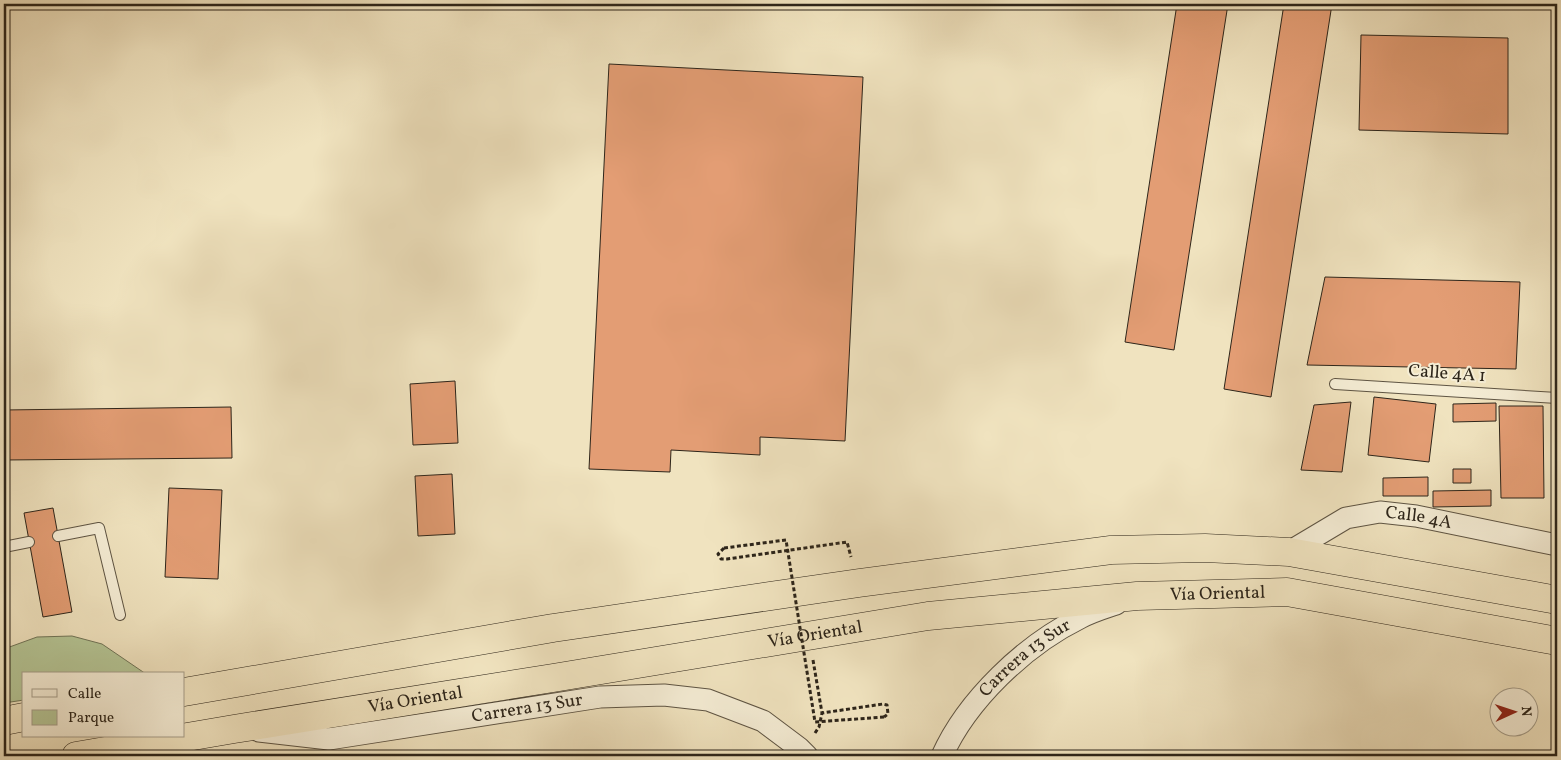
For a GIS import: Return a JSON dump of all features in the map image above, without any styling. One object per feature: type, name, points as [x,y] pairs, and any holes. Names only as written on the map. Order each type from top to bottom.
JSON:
[{"type":"highway","points":[[185,692],[553,628],[859,583],[1111,550],[1205,548],[1289,552],[1557,600]]},
{"type":"highway","name":"Vía Oriental","points":[[185,737],[928,616],[1137,596],[1287,592],[1557,641]]},
{"type":"highway","points":[[4,720],[22,717]]},
{"type":"highway","name":"Vía Oriental","points":[[76,756],[181,738]]},
{"type":"street","name":"Calle 4A","points":[[1289,552],[1346,518],[1380,512],[1416,516],[1557,545]]},
{"type":"street","name":"Carrera 13 Sur","points":[[942,756],[948,742],[984,692],[1028,650],[1080,618],[1137,596]]},
{"type":"street","name":"Carrera 13 Sur","points":[[234,729],[329,739],[600,697],[664,695],[708,700],[762,722],[808,756]]},
{"type":"lane","name":"Calle 4A 1","points":[[1336,384],[1557,398]]},
{"type":"lane","points":[[58,536],[99,528],[120,615]]},
{"type":"lane","points":[[4,547],[29,542]]},
{"type":"path","points":[[809,635],[822,713],[883,704],[887,705],[889,709],[888,714],[884,717],[815,722],[786,540],[724,548],[718,554],[721,559],[727,559],[847,542],[859,583]]},
{"type":"green space","points":[[72,636],[102,644],[143,672],[22,672],[22,700],[4,703],[4,649],[37,637]]},
{"type":"building","points":[[1177,4],[1228,4],[1174,350],[1125,342]]},
{"type":"building","points":[[1284,4],[1332,4],[1271,397],[1224,389]]},
{"type":"building","points":[[1361,35],[1508,38],[1508,134],[1359,130]]},
{"type":"building","points":[[609,64],[863,77],[845,441],[760,437],[760,455],[671,450],[670,472],[589,469]]},
{"type":"building","points":[[1325,277],[1520,282],[1516,369],[1307,365]]},
{"type":"building","points":[[455,381],[458,443],[413,445],[410,384]]},
{"type":"building","points":[[1374,397],[1436,404],[1429,462],[1368,455]]},
{"type":"building","points":[[1351,402],[1342,472],[1301,470],[1314,405]]},
{"type":"building","points":[[1496,403],[1496,421],[1453,422],[1453,404]]},
{"type":"building","points":[[1499,406],[1543,406],[1544,498],[1501,498]]},
{"type":"building","points":[[231,407],[232,458],[4,460],[4,410]]},
{"type":"building","points":[[1453,469],[1471,469],[1471,483],[1453,483]]},
{"type":"building","points":[[452,474],[455,534],[418,536],[415,476]]},
{"type":"building","points":[[1428,477],[1428,496],[1383,496],[1383,478]]},
{"type":"building","points":[[169,488],[222,490],[218,579],[165,577]]},
{"type":"building","points":[[1491,490],[1491,506],[1433,507],[1433,491]]},
{"type":"building","points":[[53,508],[72,612],[43,617],[24,513]]}]
